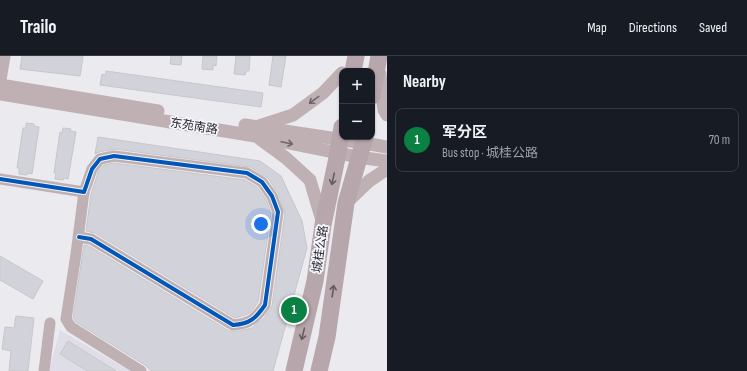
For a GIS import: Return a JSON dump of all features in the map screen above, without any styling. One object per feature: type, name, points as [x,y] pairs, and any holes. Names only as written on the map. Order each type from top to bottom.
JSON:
[{"type":"main road","points":[[375,77],[378,58]]},
{"type":"main road","name":"城桂公路","points":[[294,371],[315,282],[323,225],[340,140]]},
{"type":"main road","name":"城桂公路","points":[[319,371],[327,337],[346,203],[362,146]]},
{"type":"street","points":[[0,80],[4,56]]},
{"type":"street","points":[[378,58],[384,110],[387,115]]},
{"type":"street","points":[[323,225],[310,180],[255,132],[293,115],[322,93],[339,76]]},
{"type":"street","name":"东苑南路","points":[[0,85],[255,132]]},
{"type":"street","name":"东苑南路","points":[[0,94],[255,132],[339,140]]},
{"type":"street","name":"东苑南路","points":[[340,140],[362,146],[387,147]]},
{"type":"street","name":"东苑南路","points":[[362,146],[387,161]]},
{"type":"street","points":[[78,237],[91,239],[233,325],[245,325],[258,315],[265,305],[278,212],[272,196],[262,182],[247,174],[114,156],[100,159],[92,169],[84,192],[66,319],[71,327],[141,371]]},
{"type":"street","points":[[346,203],[369,181],[387,169]]},
{"type":"street","points":[[0,179],[84,192]]},
{"type":"street","points":[[44,371],[50,323]]},
{"type":"shaded area","points":[[60,330],[130,371],[49,371]]},
{"type":"building","points":[[22,56],[83,56],[80,76],[20,69]]},
{"type":"building","points":[[171,56],[182,56],[181,65],[170,64]]},
{"type":"building","points":[[203,56],[217,56],[216,66],[213,65],[213,70],[202,69]]},
{"type":"building","points":[[236,56],[250,56],[249,71],[246,71],[245,75],[234,74]]},
{"type":"building","points":[[273,56],[286,56],[281,87],[269,85]]},
{"type":"building","points":[[106,71],[263,93],[261,107],[100,85],[102,74],[106,75]]},
{"type":"building","points":[[26,123],[34,124],[34,126],[39,127],[32,174],[27,173],[27,175],[19,174],[19,168],[17,168],[23,128],[26,128]]},
{"type":"building","points":[[63,128],[71,129],[70,131],[76,132],[68,179],[64,178],[63,180],[55,179],[56,173],[54,173],[60,132],[62,133]]},
{"type":"building","points":[[98,137],[260,161],[281,176],[302,221],[307,248],[273,371],[151,371],[145,365],[76,322],[73,317],[84,245],[89,246],[229,331],[240,331],[252,328],[264,318],[272,306],[285,213],[278,193],[268,178],[250,167],[115,149],[95,154]]},
{"type":"building","points":[[114,163],[245,180],[257,187],[266,199],[271,213],[258,302],[251,312],[235,318],[95,233],[86,231],[91,194],[98,172],[104,165]]},
{"type":"building","points":[[0,256],[43,281],[33,299],[0,280]]},
{"type":"building","points":[[16,316],[34,318],[28,371],[9,371],[11,351],[2,349],[5,327],[14,328]]},
{"type":"building","points":[[68,341],[116,371],[87,371],[60,354]]},
{"type":"cycle path","points":[[0,179],[84,192],[92,169],[100,159],[114,156],[247,173],[262,182],[272,196],[278,212],[265,305],[252,320],[233,325],[91,239],[79,237]]},
{"type":"place","name":"军分区","points":[[294,310]]}]
